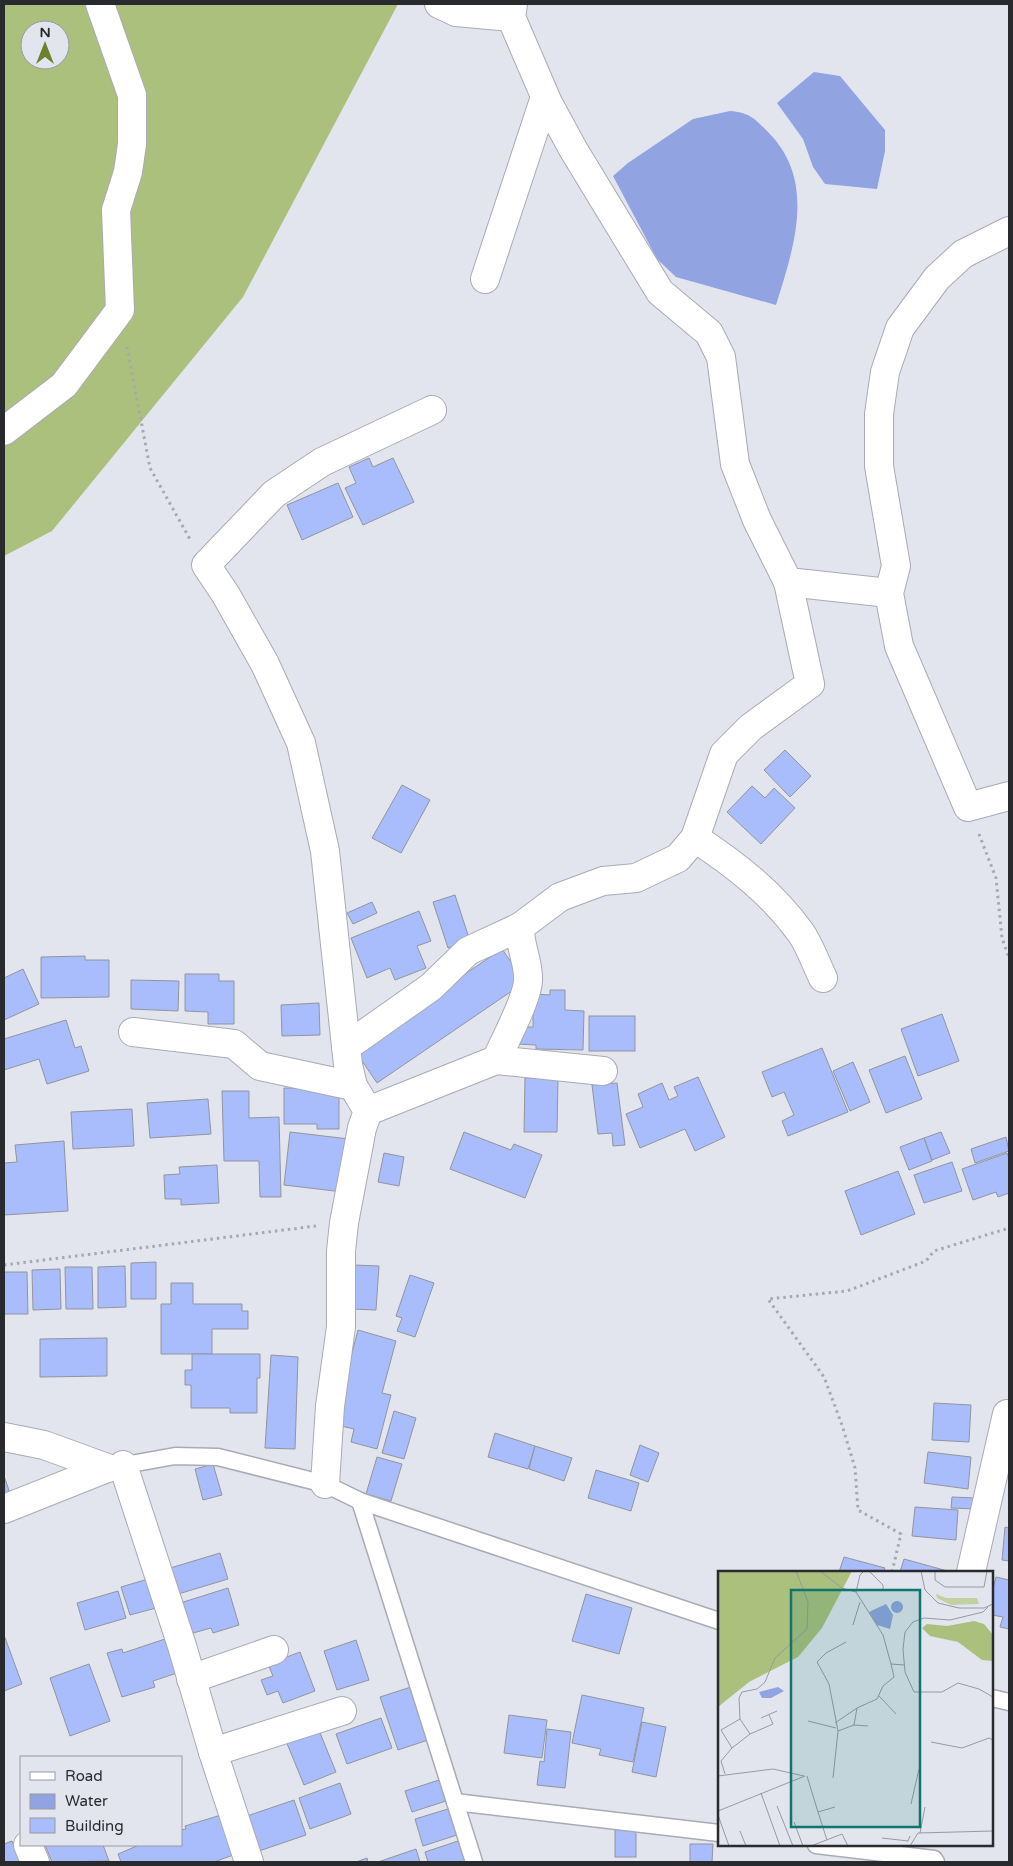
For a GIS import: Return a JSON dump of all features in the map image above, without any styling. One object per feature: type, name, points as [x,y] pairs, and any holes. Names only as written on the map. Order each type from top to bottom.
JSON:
[{"type":"street","points":[[4,431],[64,385],[120,310],[116,210],[128,172],[132,144],[132,95],[100,4]]},
{"type":"street","points":[[346,1047],[431,987],[468,951],[520,926],[560,897],[603,881],[636,878],[678,858],[695,838],[724,754],[751,727],[810,684],[788,582],[757,520],[735,464],[721,357],[708,333],[660,292],[573,149],[545,97],[512,10],[456,12],[439,4]]},
{"type":"street","points":[[485,279],[545,97]]},
{"type":"street","points":[[1009,231],[963,254],[938,278],[900,328],[885,372],[879,414],[879,466],[896,566],[888,592],[899,646],[968,807],[1009,796]]},
{"type":"street","points":[[368,1111],[353,1086],[346,1047],[325,851],[301,743],[265,664],[226,595],[206,565],[274,494],[322,462],[432,410]]},
{"type":"street","points":[[788,582],[888,592]]},
{"type":"street","points":[[695,838],[730,861],[767,891],[802,934],[823,978]]},
{"type":"street","points":[[496,1060],[517,1016],[529,981],[519,938],[520,926]]},
{"type":"street","points":[[133,1032],[234,1044],[260,1066],[353,1086]]},
{"type":"street","points":[[325,1484],[330,1406],[341,1327],[341,1252],[344,1223],[362,1128],[368,1111],[496,1060],[603,1071]]},
{"type":"street","points":[[971,1571],[1007,1414]]},
{"type":"street","points":[[4,1437],[44,1446],[115,1467]]},
{"type":"street","points":[[4,1509],[115,1467]]},
{"type":"street","points":[[115,1467],[191,1679],[249,1862]]},
{"type":"street","points":[[191,1679],[274,1650]]},
{"type":"street","points":[[213,1752],[342,1711]]},
{"type":"street","points":[[28,1846],[35,1862]]},
{"type":"lane","points":[[115,1467],[175,1456],[218,1457],[325,1484],[360,1501],[718,1621]]},
{"type":"lane","points":[[360,1501],[474,1862]]},
{"type":"lane","points":[[993,1698],[1009,1702]]},
{"type":"lane","points":[[455,1802],[718,1833]]},
{"type":"lane","points":[[824,1846],[934,1859],[936,1862]]},
{"type":"path","points":[[120,310],[150,468],[170,507],[206,565]]},
{"type":"path","points":[[968,807],[996,878],[1002,938],[1009,958]]},
{"type":"path","points":[[4,1265],[344,1223]]},
{"type":"path","points":[[892,1571],[901,1534],[858,1510],[855,1468],[842,1425],[824,1377],[768,1299],[847,1291],[926,1261],[934,1252],[1009,1228]]},
{"type":"green space","points":[[4,4],[398,4],[243,297],[52,531],[4,556]]},
{"type":"water","points":[[814,72],[840,76],[885,130],[885,151],[877,189],[825,184],[813,167],[803,139],[777,103]]},
{"type":"water","points":[[730,111],[747,115],[768,132],[783,151],[792,172],[797,193],[794,238],[776,305],[676,277],[657,259],[613,176],[628,163],[693,119]]},
{"type":"building","points":[[369,458],[373,467],[393,458],[414,502],[363,525],[345,488],[356,483],[349,467]]},
{"type":"building","points":[[338,483],[353,517],[302,540],[287,505]]},
{"type":"building","points":[[785,750],[811,776],[790,797],[764,770]]},
{"type":"building","points":[[402,785],[430,800],[401,853],[372,838]]},
{"type":"building","points":[[752,786],[765,798],[774,788],[795,808],[761,844],[727,812]]},
{"type":"building","points":[[455,895],[470,941],[448,948],[433,902]]},
{"type":"building","points":[[372,902],[377,913],[353,924],[347,913]]},
{"type":"building","points":[[419,911],[431,941],[417,946],[426,968],[395,980],[390,968],[367,978],[351,938]]},
{"type":"building","points":[[502,949],[525,982],[377,1083],[354,1049]]},
{"type":"building","points":[[85,956],[85,960],[109,960],[109,997],[41,998],[41,957]]},
{"type":"building","points":[[23,969],[39,1004],[4,1020],[4,978]]},
{"type":"building","points":[[185,974],[219,974],[219,981],[234,981],[234,1024],[208,1024],[208,1012],[185,1011]]},
{"type":"building","points":[[131,980],[179,981],[178,1011],[131,1009]]},
{"type":"building","points":[[550,990],[565,990],[565,1010],[584,1011],[583,1050],[536,1049],[536,1045],[517,1044],[517,1027],[533,1027],[533,994],[550,995]]},
{"type":"building","points":[[319,1003],[320,1035],[282,1036],[281,1005]]},
{"type":"building","points":[[942,1014],[959,1061],[918,1076],[901,1029]]},
{"type":"building","points":[[589,1016],[635,1016],[635,1051],[589,1051]]},
{"type":"building","points":[[66,1020],[75,1048],[81,1046],[89,1071],[47,1084],[39,1059],[4,1070],[4,1039]]},
{"type":"building","points":[[822,1048],[848,1112],[788,1136],[782,1121],[794,1115],[784,1092],[772,1097],[762,1072]]},
{"type":"building","points":[[905,1056],[922,1099],[886,1113],[869,1070]]},
{"type":"building","points":[[853,1062],[870,1102],[850,1111],[833,1071]]},
{"type":"building","points":[[698,1077],[725,1137],[695,1151],[685,1129],[640,1148],[626,1114],[643,1107],[638,1094],[662,1083],[669,1100],[678,1096],[674,1087]]},
{"type":"building","points":[[525,1078],[558,1078],[557,1132],[524,1132]]},
{"type":"building","points":[[617,1083],[625,1145],[613,1146],[612,1133],[598,1134],[592,1085]]},
{"type":"building","points":[[284,1088],[339,1088],[339,1129],[317,1129],[317,1124],[284,1124]]},
{"type":"building","points":[[222,1091],[249,1091],[249,1118],[279,1117],[281,1197],[260,1197],[259,1161],[224,1161]]},
{"type":"building","points":[[208,1099],[211,1134],[150,1138],[147,1103]]},
{"type":"building","points":[[132,1109],[134,1146],[73,1149],[71,1112]]},
{"type":"building","points":[[290,1132],[349,1139],[343,1192],[284,1185]]},
{"type":"building","points":[[464,1132],[511,1150],[514,1144],[542,1155],[525,1198],[450,1169]]},
{"type":"building","points":[[941,1132],[950,1153],[932,1160],[924,1138]]},
{"type":"building","points":[[1006,1137],[1009,1151],[975,1163],[971,1149]]},
{"type":"building","points":[[924,1138],[932,1161],[909,1170],[900,1147]]},
{"type":"building","points":[[64,1141],[68,1211],[4,1215],[4,1163],[17,1162],[15,1145]]},
{"type":"building","points":[[384,1153],[404,1157],[399,1186],[378,1182]]},
{"type":"building","points":[[1007,1153],[1009,1159],[1009,1193],[998,1197],[996,1192],[973,1200],[962,1169]]},
{"type":"building","points":[[952,1162],[962,1191],[924,1203],[914,1175]]},
{"type":"building","points":[[217,1165],[219,1203],[181,1205],[181,1199],[165,1199],[164,1175],[180,1174],[179,1167]]},
{"type":"building","points":[[898,1171],[915,1214],[861,1235],[845,1191]]},
{"type":"building","points":[[156,1262],[156,1299],[131,1299],[131,1263]]},
{"type":"building","points":[[354,1265],[379,1266],[376,1310],[352,1309]]},
{"type":"building","points":[[125,1266],[126,1307],[98,1308],[98,1267]]},
{"type":"building","points":[[65,1267],[92,1267],[93,1309],[66,1309]]},
{"type":"building","points":[[60,1269],[61,1309],[33,1310],[32,1270]]},
{"type":"building","points":[[4,1272],[27,1272],[28,1314],[4,1314]]},
{"type":"building","points":[[410,1275],[434,1283],[415,1337],[397,1331],[402,1318],[396,1316]]},
{"type":"building","points":[[171,1283],[193,1283],[193,1304],[242,1304],[242,1311],[248,1311],[248,1329],[212,1329],[212,1354],[161,1354],[161,1304],[171,1304]]},
{"type":"building","points":[[358,1330],[396,1341],[382,1393],[391,1395],[377,1449],[351,1442],[354,1429],[333,1424]]},
{"type":"building","points":[[107,1338],[107,1376],[40,1377],[40,1339]]},
{"type":"building","points":[[192,1354],[260,1354],[260,1378],[257,1378],[257,1413],[230,1413],[230,1408],[191,1408],[191,1385],[185,1385],[185,1370],[192,1370]]},
{"type":"building","points":[[271,1355],[298,1357],[295,1449],[265,1448]]},
{"type":"building","points":[[934,1403],[971,1405],[969,1442],[932,1440]]},
{"type":"building","points":[[394,1411],[416,1418],[404,1459],[382,1453]]},
{"type":"building","points":[[495,1433],[535,1446],[528,1469],[488,1457]]},
{"type":"building","points":[[640,1445],[659,1453],[648,1482],[630,1475]]},
{"type":"building","points":[[535,1446],[572,1458],[564,1481],[529,1469]]},
{"type":"building","points":[[928,1452],[971,1457],[968,1489],[924,1483]]},
{"type":"building","points":[[377,1457],[402,1464],[391,1501],[366,1494]]},
{"type":"building","points":[[213,1464],[222,1495],[203,1500],[195,1469]]},
{"type":"building","points":[[596,1470],[639,1483],[631,1511],[588,1498]]},
{"type":"building","points":[[4,1476],[11,1496],[4,1498]]},
{"type":"building","points":[[952,1497],[975,1498],[975,1509],[951,1508]]},
{"type":"building","points":[[915,1507],[958,1510],[956,1540],[912,1536]]},
{"type":"building","points":[[1005,1527],[1009,1528],[1009,1561],[1002,1560]]},
{"type":"building","points":[[220,1553],[228,1579],[175,1595],[167,1569]]},
{"type":"building","points":[[844,1557],[885,1568],[884,1571],[839,1571]]},
{"type":"building","points":[[904,1559],[947,1571],[900,1571]]},
{"type":"building","points":[[996,1577],[1009,1580],[1009,1629],[1000,1627],[1003,1617],[993,1615],[993,1589]]},
{"type":"building","points":[[148,1579],[156,1608],[130,1615],[121,1587]]},
{"type":"building","points":[[228,1588],[239,1625],[213,1633],[211,1628],[186,1635],[177,1604]]},
{"type":"building","points":[[118,1591],[126,1618],[85,1630],[77,1603]]},
{"type":"building","points":[[586,1594],[632,1608],[619,1654],[572,1641]]},
{"type":"building","points":[[4,1635],[22,1684],[4,1691]]},
{"type":"building","points":[[165,1639],[177,1673],[153,1681],[155,1687],[122,1697],[107,1653],[122,1649],[123,1653]]},
{"type":"building","points":[[356,1640],[369,1680],[337,1690],[324,1651]]},
{"type":"building","points":[[300,1652],[315,1691],[283,1703],[278,1691],[267,1695],[261,1680],[273,1676],[268,1664]]},
{"type":"building","points":[[89,1664],[110,1721],[70,1736],[50,1678]]},
{"type":"building","points":[[411,1687],[428,1740],[398,1750],[380,1697]]},
{"type":"building","points":[[582,1695],[644,1708],[633,1762],[599,1755],[601,1749],[572,1743]]},
{"type":"building","points":[[509,1715],[547,1720],[542,1758],[504,1753]]},
{"type":"building","points":[[381,1718],[392,1748],[347,1764],[336,1734]]},
{"type":"building","points":[[642,1722],[666,1727],[656,1777],[632,1772]]},
{"type":"building","points":[[318,1728],[336,1772],[304,1785],[286,1741]]},
{"type":"building","points":[[547,1729],[571,1732],[565,1788],[537,1785],[540,1761],[544,1762]]},
{"type":"building","points":[[439,1780],[446,1801],[412,1812],[405,1791]]},
{"type":"building","points":[[340,1783],[351,1814],[310,1829],[299,1798]]},
{"type":"building","points":[[294,1800],[306,1835],[259,1851],[247,1816]]},
{"type":"building","points":[[448,1809],[457,1835],[423,1846],[415,1819]]},
{"type":"building","points":[[221,1815],[236,1854],[214,1862],[121,1862],[118,1854],[137,1846],[182,1846],[182,1830],[186,1829],[185,1826]]},
{"type":"building","points":[[615,1827],[636,1827],[636,1857],[615,1857]]},
{"type":"building","points":[[12,1841],[20,1862],[4,1862],[4,1844]]},
{"type":"building","points":[[458,1841],[465,1862],[428,1862],[425,1852]]},
{"type":"building","points":[[690,1844],[713,1844],[712,1862],[690,1862]]},
{"type":"building","points":[[45,1846],[103,1846],[109,1861],[52,1862]]},
{"type":"building","points":[[416,1849],[420,1862],[378,1862]]},
{"type":"building","points":[[367,1858],[368,1862],[356,1862]]}]
